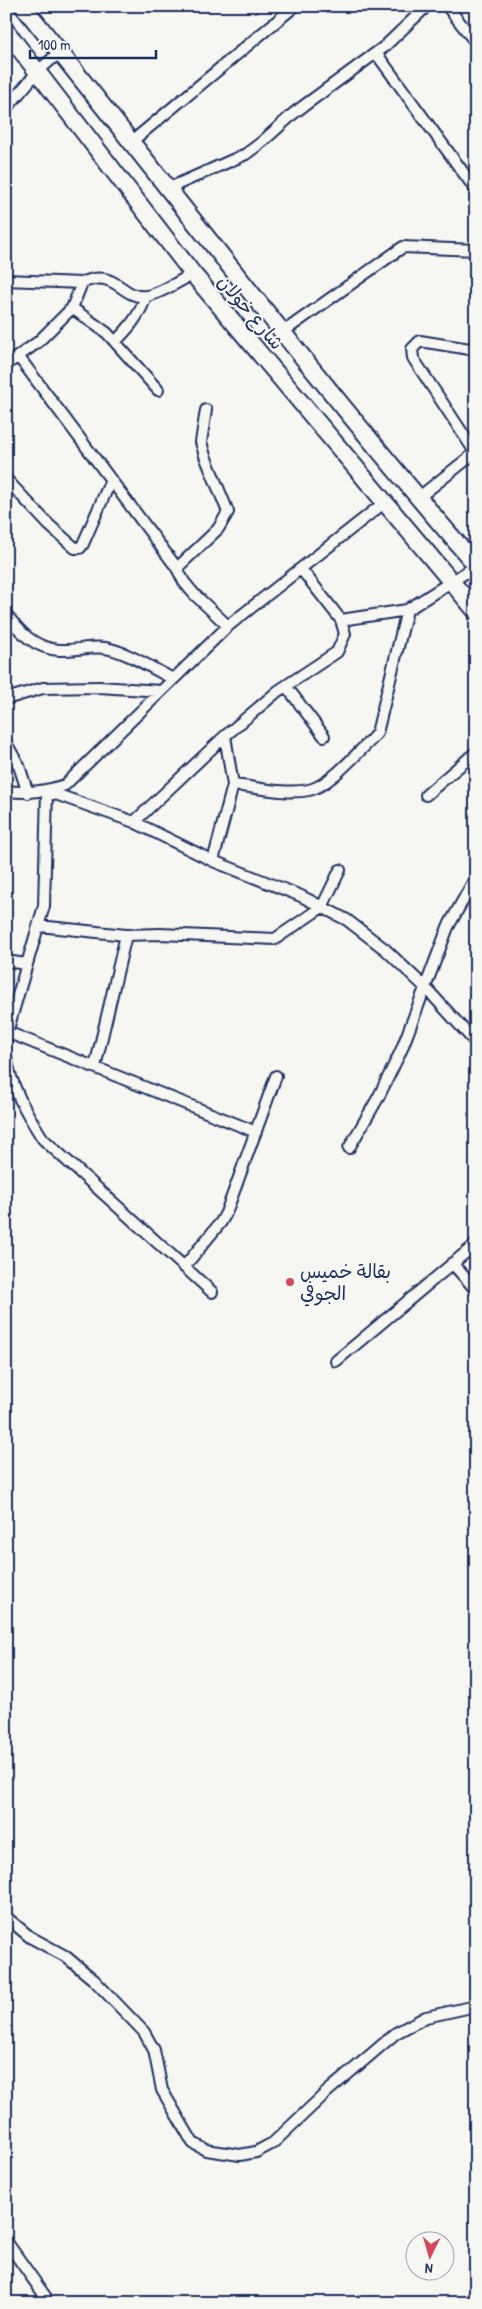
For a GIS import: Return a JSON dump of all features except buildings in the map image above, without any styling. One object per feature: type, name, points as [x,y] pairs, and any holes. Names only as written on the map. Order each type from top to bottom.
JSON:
[{"type":"main road","name":"شارع خولان","points":[[23,6],[130,143],[418,498],[476,566]]},
{"type":"main road","name":"شارع خولان","points":[[6,31],[193,274],[476,611]]},
{"type":"street","points":[[130,143],[295,6]]},
{"type":"street","points":[[167,188],[246,154],[294,113],[376,53],[427,6]]},
{"type":"street","points":[[447,6],[476,42]]},
{"type":"street","points":[[6,109],[38,71],[60,52]]},
{"type":"street","points":[[376,53],[476,190]]},
{"type":"street","points":[[283,332],[403,247],[476,250]]},
{"type":"street","points":[[6,280],[82,283],[95,277],[105,279],[135,295],[146,296],[193,274]]},
{"type":"street","points":[[6,365],[38,342],[72,308],[82,283]]},
{"type":"street","points":[[115,342],[142,311],[146,296]]},
{"type":"street","points":[[72,308],[107,333],[158,390]]},
{"type":"street","points":[[418,498],[475,452],[413,358],[412,349],[420,341],[476,350]]},
{"type":"street","points":[[18,356],[177,568],[189,588],[228,626]]},
{"type":"street","points":[[177,568],[218,530],[226,519],[228,512],[201,442],[206,410]]},
{"type":"street","points":[[6,479],[49,525],[76,548],[80,548],[84,544],[111,480]]},
{"type":"street","points":[[6,790],[28,793],[47,791],[65,785],[228,626],[385,502]]},
{"type":"street","points":[[341,620],[407,610],[476,566]]},
{"type":"street","points":[[134,822],[225,736],[286,686],[337,652],[345,634],[341,620],[301,569]]},
{"type":"street","points":[[233,785],[289,791],[309,790],[321,785],[371,740],[377,732],[407,610]]},
{"type":"street","points":[[6,614],[23,636],[40,645],[59,650],[106,648],[120,652],[172,679]]},
{"type":"street","points":[[286,686],[324,736]]},
{"type":"street","points":[[6,699],[43,688],[99,687],[161,690]]},
{"type":"street","points":[[214,861],[233,785],[225,736]]},
{"type":"street","points":[[6,743],[19,766],[28,793]]},
{"type":"street","points":[[426,795],[476,752]]},
{"type":"street","points":[[47,791],[134,822],[214,861],[301,896],[347,920],[386,950],[426,988],[476,1043]]},
{"type":"street","points":[[6,1036],[44,906],[47,791]]},
{"type":"street","points":[[39,926],[126,936],[160,934],[274,939],[322,907],[340,870]]},
{"type":"street","points":[[348,1148],[378,1098],[401,1051],[448,927],[475,880]]},
{"type":"street","points":[[95,1067],[126,936]]},
{"type":"street","points":[[6,961],[26,964]]},
{"type":"street","points":[[6,1032],[256,1132]]},
{"type":"street","points":[[6,1055],[14,1086],[43,1139],[212,1292]]},
{"type":"street","points":[[184,1266],[221,1222],[226,1213],[276,1076]]},
{"type":"street","points":[[336,1361],[476,1244]]},
{"type":"street","points":[[452,1264],[476,1290]]},
{"type":"street","points":[[6,1918],[30,1938],[65,1956],[94,1980],[144,2032],[154,2050],[162,2090],[194,2143],[206,2150],[240,2155],[256,2152],[273,2143],[328,2091],[396,2033],[426,2017],[476,2006]]},
{"type":"street","points":[[6,2241],[45,2296],[39,2303]]},
{"type":"place","name":"بقالة خميس الجوفي","points":[[290,1282]]}]
